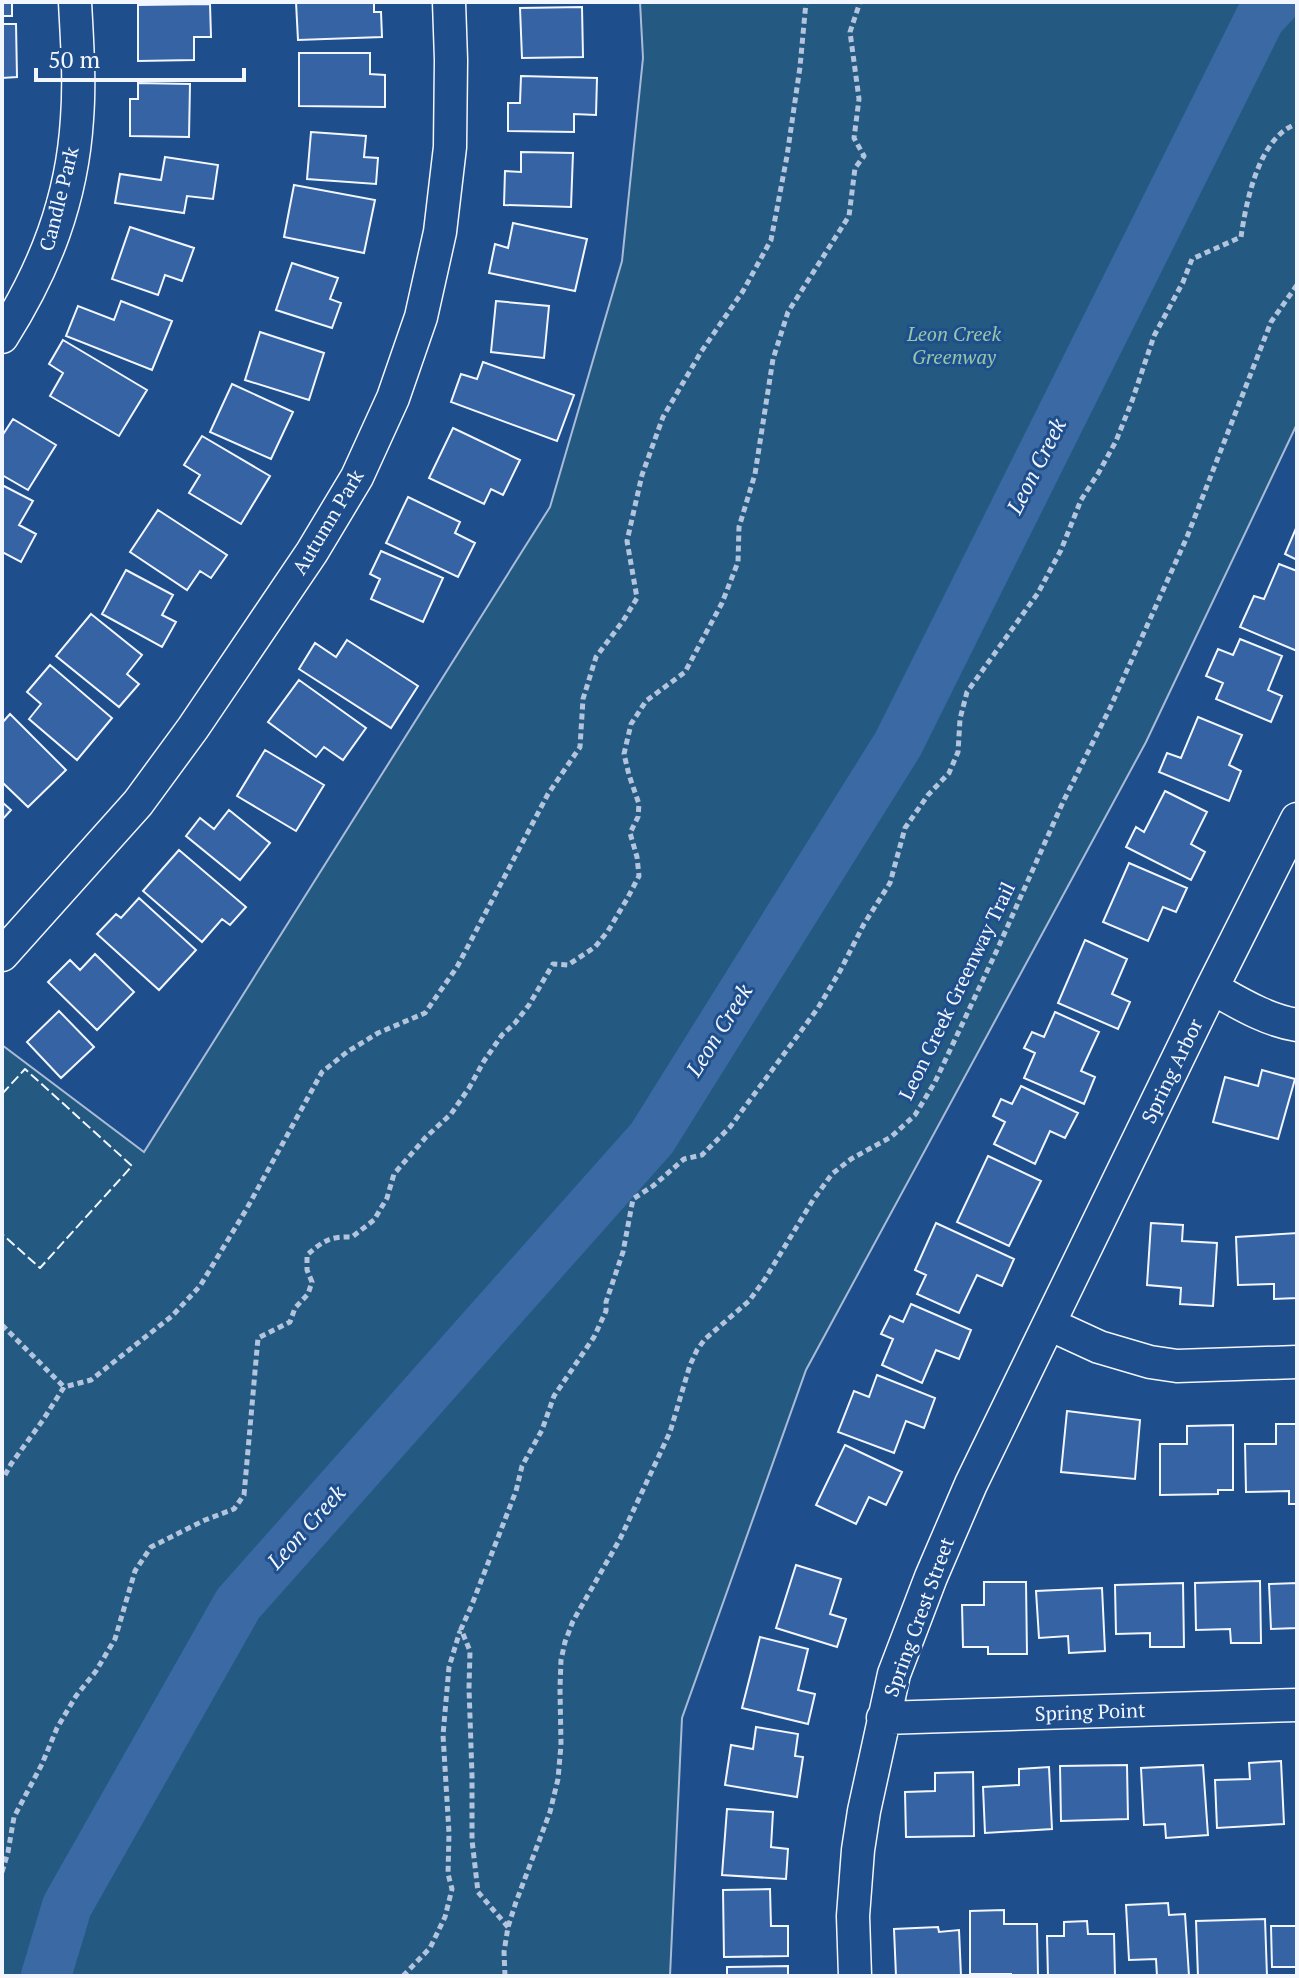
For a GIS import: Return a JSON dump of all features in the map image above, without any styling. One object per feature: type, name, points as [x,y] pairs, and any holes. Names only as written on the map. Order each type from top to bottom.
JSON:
[{"type":"street","name":"Candle Park","points":[[2,337],[26,299],[46,256],[61,211],[71,166],[77,119],[75,2]]},
{"type":"street","name":"Autumn Park","points":[[2,955],[138,803],[193,728],[312,552],[357,477],[393,398],[421,317],[440,232],[450,147],[449,2]]},
{"type":"street","name":"Spring Arbor","points":[[1049,1324],[1297,819]]},
{"type":"street","points":[[1212,988],[1261,1015],[1297,1025]]},
{"type":"street","points":[[1049,1324],[1099,1347],[1150,1362],[1177,1366],[1297,1362]]},
{"type":"street","name":"Spring Crest Street","points":[[855,1976],[853,1916],[858,1850],[894,1674],[971,1484],[1049,1324]]},
{"type":"street","name":"Spring Point","points":[[883,1718],[1297,1705]]},
{"type":"path","points":[[5,1475],[64,1387],[91,1380],[172,1316],[200,1286],[322,1072],[378,1033],[425,1013],[457,967],[548,794],[580,747],[583,699],[596,657],[637,598],[627,541],[642,475],[663,417],[701,352],[743,291],[771,240],[789,141],[806,2]]},
{"type":"path","points":[[2,1872],[14,1817],[57,1728],[115,1639],[135,1571],[151,1547],[234,1509],[244,1495],[258,1338],[290,1322],[295,1308],[308,1294],[312,1282],[307,1270],[307,1255],[320,1243],[335,1236],[352,1237],[374,1220],[387,1198],[394,1174],[451,1114],[502,1035],[529,1005],[553,964],[568,965],[595,947],[608,931],[639,876],[630,833],[638,817],[639,804],[624,754],[631,724],[646,701],[685,672],[722,603],[738,562],[739,527],[755,474],[773,359],[788,312],[849,216],[855,168],[864,156],[854,138],[859,99],[850,32],[860,2]]},
{"type":"path","points":[[403,1976],[430,1948],[445,1917],[452,1889],[448,1874],[449,1833],[443,1735],[449,1667],[516,1491],[522,1466],[542,1430],[554,1396],[594,1337],[606,1311],[606,1302],[623,1252],[633,1199],[684,1159],[702,1155],[730,1127],[818,1008],[890,883],[905,828],[928,795],[949,773],[958,752],[960,719],[967,692],[1038,593],[1061,550],[1081,500],[1116,441],[1154,336],[1192,259],[1241,237],[1245,204],[1266,151],[1287,127],[1297,124]]},
{"type":"path","name":"Leon Creek Greenway Trail","points":[[505,1976],[504,1952],[508,1927],[550,1812],[558,1779],[561,1660],[565,1642],[573,1621],[620,1539],[670,1432],[697,1350],[705,1339],[749,1301],[832,1174],[851,1159],[891,1137],[915,1115],[935,1082],[1187,537],[1271,322],[1297,285]]},
{"type":"path","points":[[2,1325],[64,1387]]},
{"type":"path","points":[[461,1629],[470,1651],[472,1840],[478,1892],[508,1927]]},
{"type":"green space","name":"Leon Creek Greenway","points":[[640,2],[1297,2],[1297,424],[1146,742],[806,1370],[682,1718],[670,1976],[2,1976],[2,1045],[144,1152],[550,507],[622,261],[643,58]]},
{"type":"building","points":[[2,2],[12,2],[12,16],[2,16]]},
{"type":"building","points":[[296,2],[374,2],[374,12],[381,12],[382,37],[298,40]]},
{"type":"building","points":[[210,4],[211,37],[194,37],[194,60],[138,61],[138,5]]},
{"type":"building","points":[[582,7],[583,57],[522,58],[520,8]]},
{"type":"building","points":[[2,24],[16,24],[17,77],[2,78]]},
{"type":"building","points":[[299,53],[370,53],[370,74],[385,75],[385,107],[299,106]]},
{"type":"building","points":[[521,76],[597,78],[596,115],[574,114],[574,132],[508,131],[508,103],[520,103]]},
{"type":"building","points":[[138,83],[190,84],[189,137],[130,136],[130,99],[138,99]]},
{"type":"building","points":[[311,132],[366,136],[364,157],[378,158],[376,184],[307,179]]},
{"type":"building","points":[[521,152],[573,153],[571,207],[504,205],[505,171],[521,172]]},
{"type":"building","points":[[165,157],[218,165],[213,199],[187,196],[184,213],[115,203],[120,174],[161,180]]},
{"type":"building","points":[[294,185],[375,200],[364,253],[284,237]]},
{"type":"building","points":[[513,223],[587,239],[575,291],[489,273],[495,244],[508,248]]},
{"type":"building","points":[[130,227],[194,248],[182,281],[165,275],[158,295],[112,279]]},
{"type":"building","points":[[292,263],[338,278],[330,299],[341,303],[332,328],[276,310]]},
{"type":"building","points":[[121,301],[172,321],[152,370],[66,336],[78,306],[114,320]]},
{"type":"building","points":[[496,301],[549,306],[544,358],[491,352]]},
{"type":"building","points":[[260,332],[324,353],[309,400],[245,380]]},
{"type":"building","points":[[63,340],[147,390],[119,436],[50,396],[63,373],[49,364]]},
{"type":"building","points":[[483,362],[574,395],[557,441],[451,402],[461,374],[477,379]]},
{"type":"building","points":[[232,384],[293,412],[271,459],[210,432]]},
{"type":"building","points":[[13,419],[56,445],[28,490],[2,475],[2,436]]},
{"type":"building","points":[[453,428],[520,460],[503,495],[491,489],[484,504],[429,478]]},
{"type":"building","points":[[202,436],[270,476],[241,524],[189,493],[200,475],[184,465]]},
{"type":"building","points":[[2,485],[33,501],[19,525],[36,534],[21,562],[2,552]]},
{"type":"building","points":[[408,497],[460,522],[455,533],[475,543],[458,577],[386,543]]},
{"type":"building","points":[[158,510],[227,555],[211,578],[200,571],[187,590],[130,552]]},
{"type":"building","points":[[1297,526],[1297,560],[1285,554]]},
{"type":"building","points":[[381,551],[443,578],[423,622],[371,599],[380,579],[370,574]]},
{"type":"building","points":[[1279,564],[1297,571],[1297,651],[1240,627],[1254,596],[1264,599]]},
{"type":"building","points":[[126,570],[173,595],[162,615],[176,622],[162,647],[102,614]]},
{"type":"building","points":[[91,614],[142,655],[127,674],[139,684],[119,707],[56,656]]},
{"type":"building","points":[[1240,639],[1282,656],[1268,690],[1282,696],[1271,722],[1216,699],[1223,683],[1206,676],[1218,649],[1233,655]]},
{"type":"building","points":[[347,640],[418,686],[391,728],[299,669],[315,643],[336,657]]},
{"type":"building","points":[[50,665],[112,718],[77,760],[29,719],[41,704],[27,692]]},
{"type":"building","points":[[299,680],[366,728],[343,760],[324,747],[316,757],[268,722]]},
{"type":"building","points":[[10,714],[66,770],[28,807],[2,782],[2,723]]},
{"type":"building","points":[[1198,717],[1242,735],[1229,765],[1241,771],[1229,801],[1159,772],[1167,753],[1181,758]]},
{"type":"building","points":[[265,750],[324,785],[296,831],[237,796]]},
{"type":"building","points":[[1165,791],[1207,812],[1191,844],[1205,852],[1191,880],[1126,847],[1136,827],[1144,832]]},
{"type":"building","points":[[2,802],[11,810],[2,820]]},
{"type":"building","points":[[229,810],[270,843],[240,880],[186,836],[200,818],[214,829]]},
{"type":"building","points":[[179,850],[246,907],[230,925],[222,919],[202,942],[143,891]]},
{"type":"building","points":[[1129,863],[1187,888],[1176,912],[1163,907],[1148,941],[1103,922]]},
{"type":"building","points":[[139,898],[196,950],[159,990],[97,934],[116,914],[121,918]]},
{"type":"building","points":[[1085,940],[1127,959],[1112,994],[1130,1002],[1118,1029],[1058,1003]]},
{"type":"building","points":[[95,954],[134,992],[97,1030],[48,982],[70,960],[80,970]]},
{"type":"building","points":[[59,1011],[94,1047],[61,1078],[27,1042]]},
{"type":"building","points":[[1055,1012],[1099,1032],[1081,1071],[1095,1077],[1084,1104],[1024,1078],[1035,1053],[1024,1048],[1032,1032],[1044,1037]]},
{"type":"building","points":[[1262,1070],[1295,1079],[1278,1139],[1213,1122],[1225,1077],[1258,1086]]},
{"type":"building","points":[[1021,1086],[1078,1113],[1065,1138],[1050,1131],[1035,1164],[994,1144],[1005,1122],[993,1116],[1001,1099],[1012,1104]]},
{"type":"building","points":[[988,1156],[1041,1181],[1009,1246],[957,1222]]},
{"type":"building","points":[[936,1223],[1014,1259],[1002,1286],[977,1275],[959,1313],[917,1294],[926,1275],[915,1270]]},
{"type":"building","points":[[1151,1223],[1183,1225],[1182,1241],[1217,1243],[1213,1306],[1180,1304],[1181,1288],[1147,1285]]},
{"type":"building","points":[[1297,1233],[1297,1298],[1274,1299],[1274,1284],[1238,1285],[1236,1237]]},
{"type":"building","points":[[911,1304],[971,1330],[959,1359],[936,1350],[922,1383],[882,1365],[893,1339],[881,1334],[890,1316],[903,1322]]},
{"type":"building","points":[[877,1375],[935,1398],[924,1428],[906,1421],[894,1453],[838,1432],[854,1391],[869,1397]]},
{"type":"building","points":[[1067,1411],[1140,1420],[1135,1479],[1061,1472]]},
{"type":"building","points":[[1276,1424],[1297,1424],[1297,1504],[1289,1504],[1289,1491],[1246,1492],[1245,1444],[1276,1444]]},
{"type":"building","points":[[1233,1425],[1233,1490],[1218,1490],[1218,1494],[1160,1495],[1160,1444],[1187,1444],[1187,1426]]},
{"type":"building","points":[[845,1445],[902,1472],[886,1505],[869,1497],[856,1524],[816,1505]]},
{"type":"building","points":[[796,1565],[841,1579],[830,1614],[846,1619],[837,1647],[776,1628]]},
{"type":"building","points":[[1260,1581],[1261,1643],[1231,1643],[1230,1629],[1196,1630],[1195,1583]]},
{"type":"building","points":[[984,1582],[1026,1582],[1027,1654],[988,1654],[988,1647],[963,1647],[962,1605],[984,1605]]},
{"type":"building","points":[[1183,1583],[1184,1647],[1150,1647],[1150,1633],[1116,1634],[1115,1585]]},
{"type":"building","points":[[1297,1583],[1297,1628],[1271,1629],[1269,1584]]},
{"type":"building","points":[[1102,1588],[1105,1651],[1069,1653],[1068,1636],[1039,1638],[1036,1591]]},
{"type":"building","points":[[760,1637],[808,1649],[798,1690],[815,1694],[808,1724],[742,1708]]},
{"type":"building","points":[[756,1727],[798,1734],[795,1756],[803,1757],[797,1797],[725,1785],[731,1745],[753,1749]]},
{"type":"building","points":[[1281,1761],[1284,1824],[1217,1828],[1215,1780],[1250,1779],[1249,1763]]},
{"type":"building","points":[[1127,1765],[1128,1819],[1061,1821],[1060,1766]]},
{"type":"building","points":[[1203,1765],[1208,1835],[1166,1838],[1165,1824],[1144,1825],[1141,1768]]},
{"type":"building","points":[[1049,1767],[1052,1829],[985,1833],[983,1787],[1019,1785],[1019,1769]]},
{"type":"building","points":[[973,1772],[974,1836],[906,1837],[905,1792],[935,1791],[935,1773]]},
{"type":"building","points":[[727,1809],[773,1812],[771,1847],[788,1849],[786,1879],[722,1875]]},
{"type":"building","points":[[770,1889],[771,1926],[788,1926],[788,1956],[724,1957],[723,1890]]},
{"type":"building","points":[[1168,1903],[1169,1915],[1185,1914],[1189,1976],[1157,1976],[1156,1959],[1129,1960],[1126,1905]]},
{"type":"building","points":[[1004,1910],[1004,1924],[1037,1924],[1038,1976],[970,1974],[970,1911]]},
{"type":"building","points":[[1265,1919],[1267,1976],[1198,1976],[1196,1921]]},
{"type":"building","points":[[1087,1921],[1088,1934],[1114,1934],[1115,1976],[1048,1976],[1047,1936],[1064,1936],[1064,1922]]},
{"type":"building","points":[[1271,1926],[1297,1926],[1297,1967],[1272,1967]]},
{"type":"building","points":[[938,1927],[939,1932],[959,1930],[961,1976],[896,1976],[894,1929]]},
{"type":"building","points":[[788,1966],[788,1976],[727,1976],[727,1967]]},
{"type":"waterway","name":"Leon Creek","points":[[46,1976],[67,1906],[238,1604],[652,1138],[898,744],[1260,18],[1275,2]]},
{"type":"fence","points":[[2,1094],[25,1069],[132,1166],[40,1268],[2,1234]]}]
